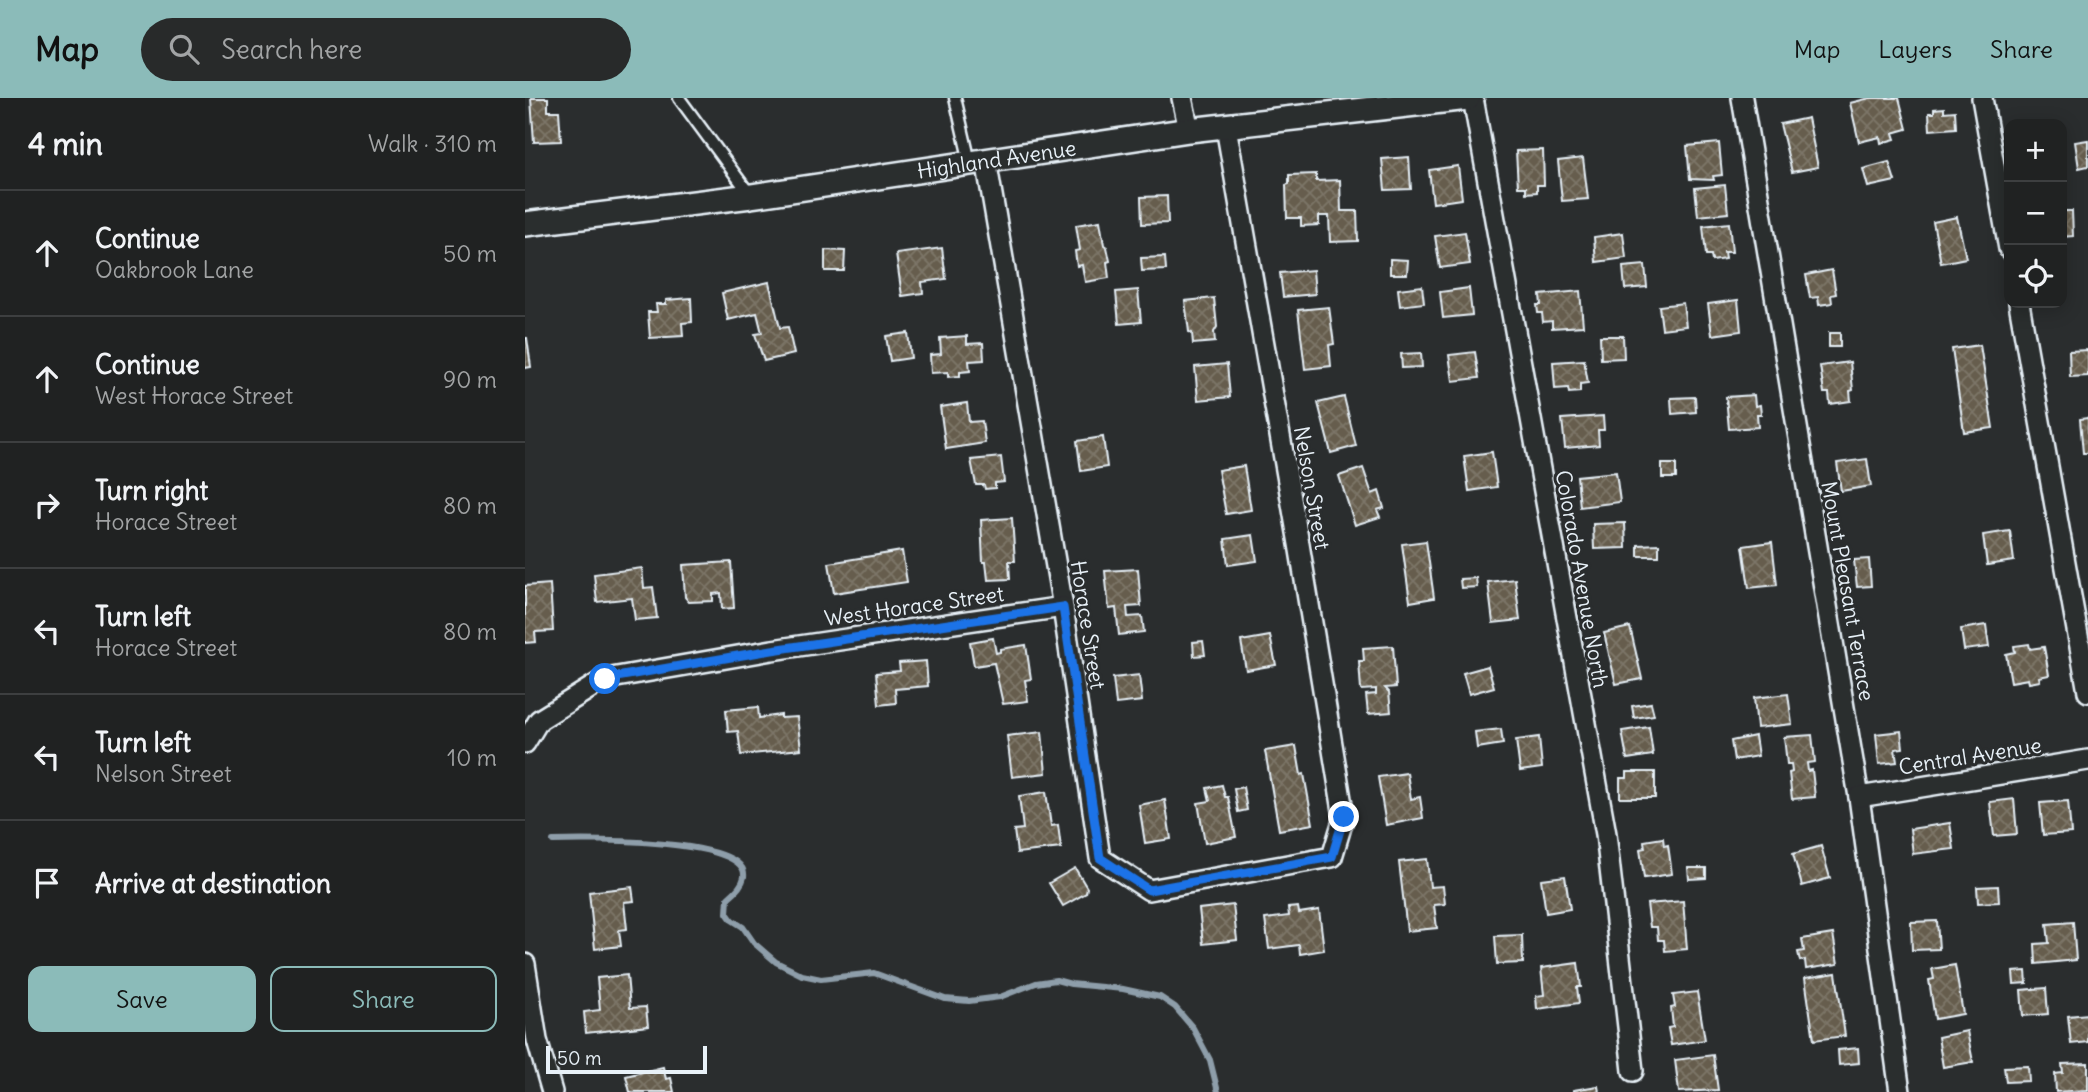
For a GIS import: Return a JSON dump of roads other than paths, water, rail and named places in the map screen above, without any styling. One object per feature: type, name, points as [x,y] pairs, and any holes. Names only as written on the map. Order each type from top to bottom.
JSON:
[{"type":"street","points":[[1182,98],[1189,131]]},
{"type":"street","name":"Highland Avenue","points":[[525,224],[751,196],[1189,131],[1470,98]]},
{"type":"street","name":"Colorado Avenue North","points":[[1470,98],[1606,834],[1633,1071]]},
{"type":"street","name":"Mount Pleasant Terrace","points":[[1742,98],[1859,797],[1900,1092]]},
{"type":"street","points":[[1982,98],[2008,245]]},
{"type":"street","name":"Nelson Street","points":[[1226,127],[1344,817],[1332,857]]},
{"type":"street","name":"Horace Street","points":[[978,161],[1063,607],[1100,858],[1149,890],[1332,857]]},
{"type":"street","points":[[2020,308],[2088,692]]},
{"type":"street","name":"West Horace Street","points":[[525,743],[539,720],[605,679],[772,650],[1063,607]]},
{"type":"street","name":"Central Avenue","points":[[1859,797],[2088,760]]},
{"type":"street","points":[[525,964],[537,1040],[552,1092]]},
{"type":"lane","points":[[679,98],[751,196]]},
{"type":"lane","points":[[955,98],[978,161]]},
{"type":"waterway","points":[[553,841],[639,842],[679,846],[713,852],[737,862],[744,877],[728,898],[727,913],[743,927],[754,943],[776,962],[802,975],[821,979],[874,973],[945,999],[969,1001],[1000,997],[1036,983],[1056,980],[1160,997],[1175,1007],[1193,1028],[1210,1060],[1218,1092]]}]
